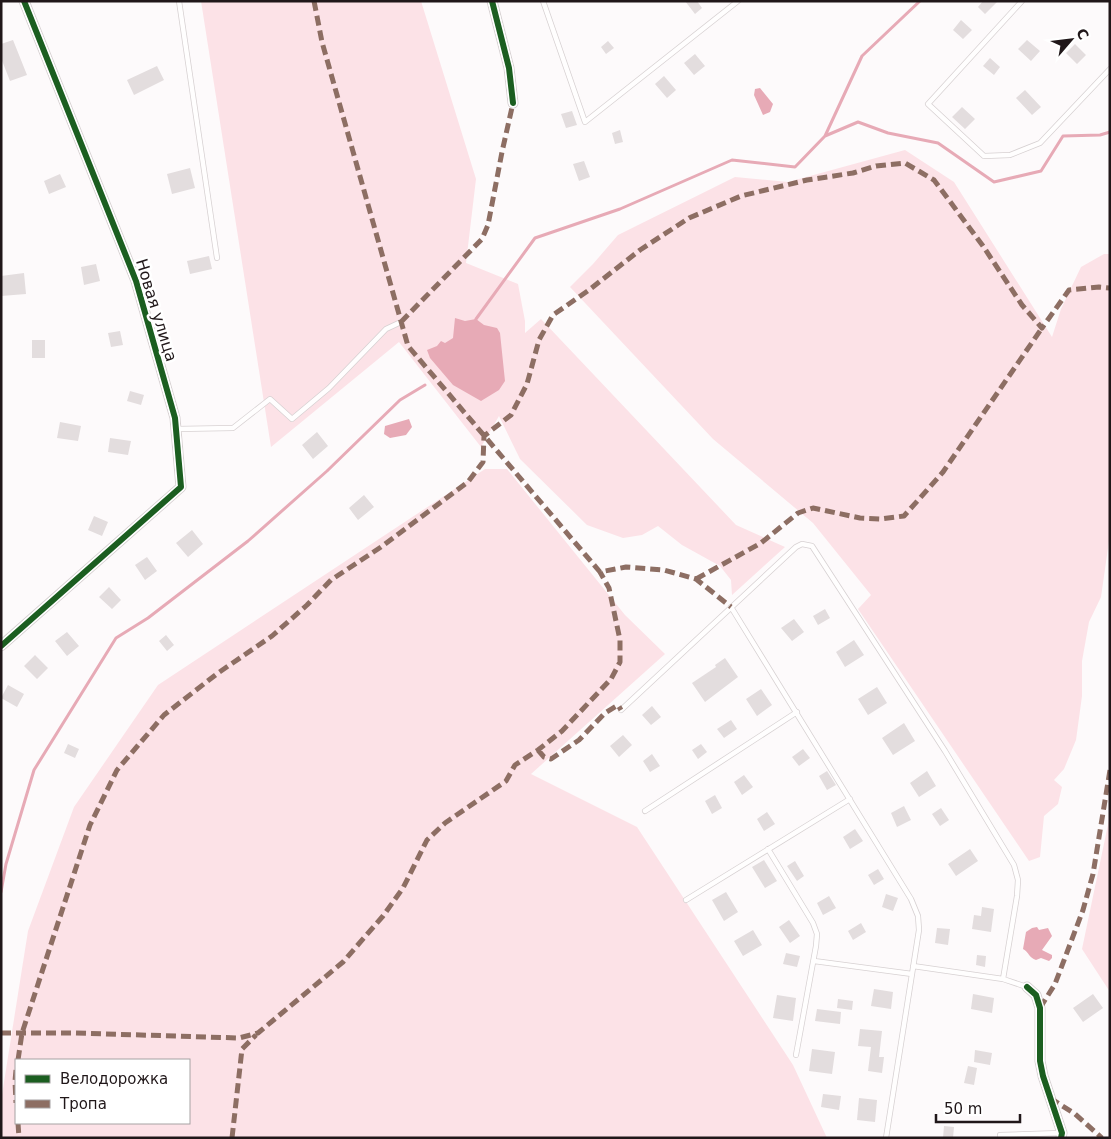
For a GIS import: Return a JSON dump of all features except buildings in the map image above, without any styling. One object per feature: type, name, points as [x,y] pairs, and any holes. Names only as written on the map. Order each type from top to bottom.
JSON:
[{"type":"street","name":"Новая улица","points":[[1,646],[181,487],[175,418],[136,281],[24,1]]},
{"type":"street","points":[[492,1],[509,68],[514,103]]},
{"type":"street","points":[[1027,988],[1036,995],[1040,1008],[1040,1061],[1062,1136]]},
{"type":"lane","points":[[179,1],[217,258]]},
{"type":"lane","points":[[543,1],[585,122],[738,1]]},
{"type":"lane","points":[[1022,1],[928,104],[984,156],[1010,156],[1040,143],[1110,69]]},
{"type":"lane","points":[[176,429],[233,428],[270,399],[292,420],[329,388],[386,329],[401,322]]},
{"type":"lane","points":[[621,710],[798,545],[809,544],[815,550],[945,751],[1014,865],[1018,880],[1017,896],[1003,979]]},
{"type":"lane","points":[[731,607],[915,905],[919,922],[886,1138]]},
{"type":"lane","points":[[645,811],[797,712]]},
{"type":"lane","points":[[686,900],[850,799]]},
{"type":"lane","points":[[768,849],[816,928],[817,940],[814,961],[796,1055]]},
{"type":"lane","points":[[814,961],[912,974]]},
{"type":"lane","points":[[913,966],[1003,979],[1027,988]]},
{"type":"lane","points":[[1000,1138],[1000,1135],[1062,1136]]},
{"type":"shaded area","points":[[201,1],[421,1],[476,179],[466,263],[518,284],[525,321],[525,333],[541,319],[736,525],[785,547],[732,595],[731,580],[720,566],[682,545],[658,526],[642,535],[623,538],[587,525],[520,459],[499,416],[481,447],[399,342],[271,447]]},
{"type":"shaded area","points":[[760,88],[773,104],[770,112],[763,115],[754,95],[755,89]]},
{"type":"shaded area","points":[[905,150],[954,182],[1052,337],[1061,309],[1081,267],[1104,254],[1110,254],[1110,534],[1101,597],[1089,622],[1082,661],[1082,696],[1076,740],[1064,769],[1054,780],[1062,787],[1058,804],[1044,816],[1040,857],[1029,861],[858,609],[871,595],[813,523],[713,439],[570,287],[618,235],[735,177],[788,182]]},
{"type":"shaded area","points":[[455,318],[465,321],[476,319],[484,325],[497,328],[500,333],[505,381],[499,390],[481,401],[453,385],[430,358],[427,350],[437,346],[441,341],[445,343],[453,338]]},
{"type":"shaded area","points":[[409,419],[412,427],[406,435],[390,438],[384,434],[385,426]]},
{"type":"shaded area","points":[[485,469],[507,469],[625,615],[665,654],[531,774],[637,827],[793,1065],[827,1138],[1,1138],[1,1101],[28,931],[74,807],[158,685]]},
{"type":"shaded area","points":[[1110,815],[1110,992],[1082,949]]},
{"type":"shaded area","points":[[1037,927],[1039,930],[1048,928],[1052,936],[1042,950],[1052,955],[1049,961],[1041,958],[1036,960],[1023,949],[1026,932]]},
{"type":"waterway","points":[[475,322],[535,238],[620,209],[732,160],[795,167],[825,136],[862,56],[920,1]]},
{"type":"waterway","points":[[825,136],[858,122],[888,133],[938,143],[994,182],[1041,171],[1063,136],[1100,135],[1110,132]]},
{"type":"waterway","points":[[1,892],[6,864],[34,770],[116,638],[148,618],[248,541],[327,471],[400,400],[425,385]]},
{"type":"marked path","points":[[314,1],[322,42],[408,346],[600,572],[626,567],[664,570],[696,579],[731,607]]},
{"type":"marked path","points":[[401,322],[482,239],[488,225],[513,103]]},
{"type":"marked path","points":[[18,1059],[22,1033],[90,825],[117,770],[164,715],[218,673],[272,636],[307,605],[331,580],[381,547],[468,482],[483,462],[484,436],[511,415],[527,384],[539,340],[553,315],[589,290],[640,250],[689,218],[741,196],[807,180],[853,173],[876,166],[905,163],[934,180],[983,246],[1022,305],[1042,328],[1069,290],[1099,287],[1110,288]]},
{"type":"marked path","points":[[696,579],[761,543],[798,513],[813,508],[860,518],[880,519],[904,516],[943,472],[1042,328]]},
{"type":"marked path","points":[[1,1033],[76,1033],[239,1038],[258,1033],[343,962],[383,916],[403,888],[427,840],[445,823],[506,781],[515,765],[562,731],[611,679],[620,662],[620,640],[609,588],[600,572]]},
{"type":"marked path","points":[[538,750],[544,757],[551,759],[579,740],[605,713],[618,705],[621,710]]},
{"type":"marked path","points":[[1040,1008],[1055,984],[1083,910],[1093,874],[1110,770]]},
{"type":"marked path","points":[[232,1138],[242,1049],[256,1035]]},
{"type":"marked path","points":[[1050,1098],[1075,1114],[1102,1138]]},
{"type":"marked path","points":[[18,1124],[19,1138]]},
{"type":"cycle path","points":[[1,646],[181,487],[175,418],[136,281],[24,1]]},
{"type":"cycle path","points":[[492,1],[509,68],[513,103]]},
{"type":"cycle path","points":[[1027,987],[1036,995],[1040,1008],[1040,1061],[1043,1076],[1062,1133],[1061,1138]]}]
